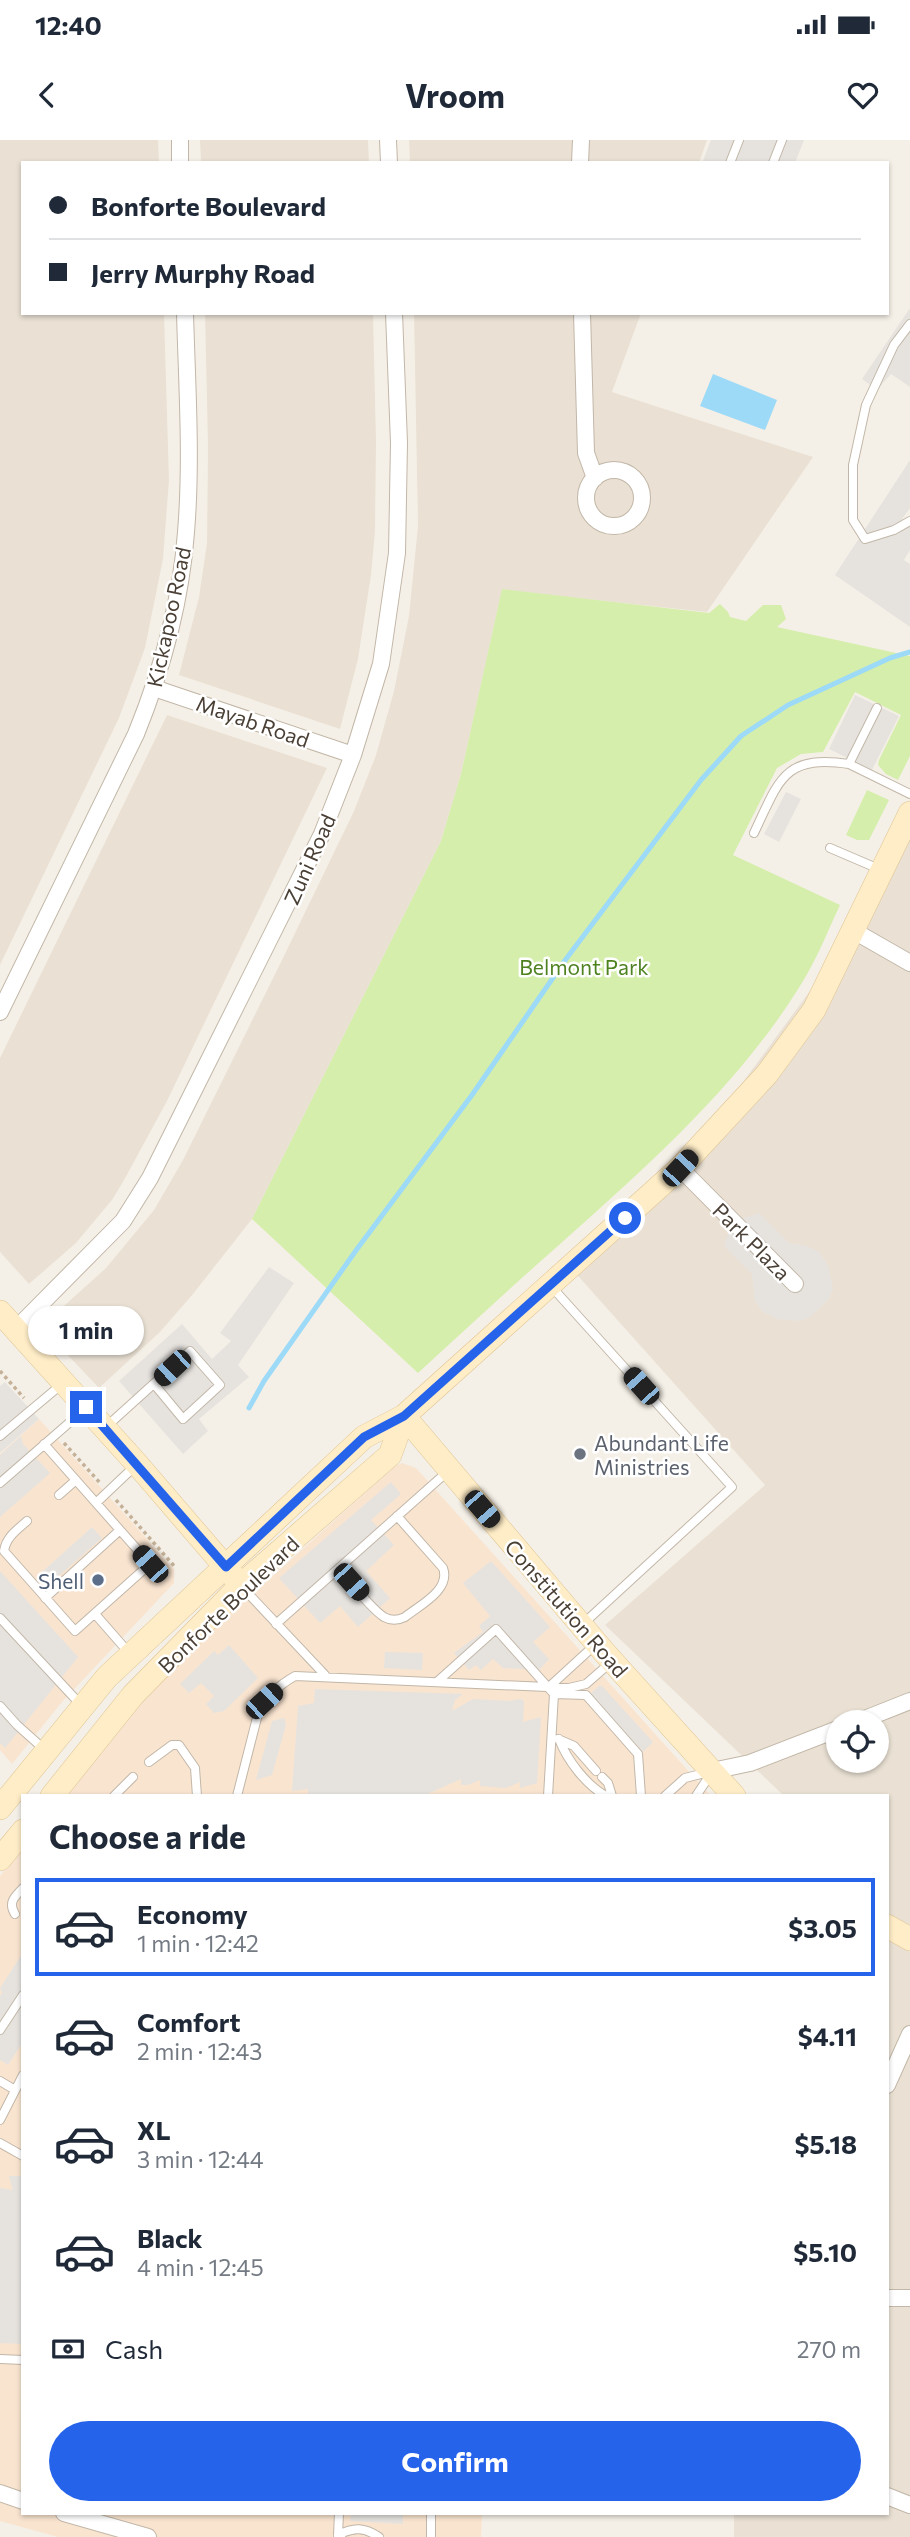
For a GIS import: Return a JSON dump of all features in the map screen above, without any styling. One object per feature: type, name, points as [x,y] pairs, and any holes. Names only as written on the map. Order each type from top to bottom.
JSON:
[{"type":"main road","name":"Bonforte Boulevard","points":[[0,1808],[107,1677],[364,1437],[404,1416],[680,1168],[766,1074],[814,1010],[910,813]]},
{"type":"main road","points":[[0,1312],[242,1585]]},
{"type":"main road","name":"Bonforte Boulevard","points":[[54,1794],[133,1695],[242,1585],[390,1455],[404,1416]]},
{"type":"main road","name":"Constitution Road","points":[[404,1416],[605,1652],[732,1794]]},
{"type":"main road","points":[[0,1859],[21,1833]]},
{"type":"main road","points":[[889,1927],[910,1940]]},
{"type":"street","points":[[180,140],[180,161]]},
{"type":"street","points":[[388,140],[389,161]]},
{"type":"street","points":[[580,161],[582,140]]},
{"type":"street","name":"Kickapoo Road","points":[[0,1012],[113,782],[154,688],[179,586],[186,534],[189,480],[185,315]]},
{"type":"street","name":"Zuni Road","points":[[16,1329],[123,1221],[150,1178],[323,834],[353,755],[381,664],[397,553],[399,443],[394,315]]},
{"type":"street","points":[[582,315],[586,453],[595,478]]},
{"type":"street","name":"Mayab Road","points":[[154,688],[353,755]]},
{"type":"street","points":[[854,931],[910,963]]},
{"type":"street","name":"Park Plaza","points":[[680,1168],[795,1284]]},
{"type":"street","points":[[887,1710],[910,1701]]},
{"type":"street","points":[[712,1771],[750,1763],[826,1734]]},
{"type":"street","points":[[889,2081],[910,2035]]},
{"type":"street","points":[[889,2298],[910,2298]]},
{"type":"street","points":[[0,2493],[21,2500]]},
{"type":"street","points":[[889,2497],[910,2505]]},
{"type":"street","points":[[71,2515],[148,2537]]},
{"type":"lane","points":[[731,161],[739,140]]},
{"type":"lane","points":[[774,161],[782,140]]},
{"type":"lane","points":[[910,324],[894,345],[866,405],[853,465],[853,520],[865,539],[894,530],[910,521]]},
{"type":"lane","points":[[849,764],[877,708]]},
{"type":"lane","points":[[754,833],[779,783],[789,771],[802,764],[849,764],[910,794]]},
{"type":"lane","points":[[831,848],[883,871]]},
{"type":"lane","points":[[550,1285],[732,1487],[582,1625]]},
{"type":"lane","points":[[105,1428],[190,1351],[220,1385],[183,1419],[154,1384]]},
{"type":"lane","points":[[0,1436],[64,1382]]},
{"type":"lane","points":[[0,1483],[86,1407]]},
{"type":"lane","points":[[27,1521],[10,1537],[4,1551],[75,1631],[150,1564],[44,1444]]},
{"type":"lane","points":[[96,1503],[137,1464]]},
{"type":"lane","points":[[276,1624],[449,1470]]},
{"type":"lane","points":[[59,1495],[76,1480]]},
{"type":"lane","points":[[339,1568],[388,1619],[400,1620],[440,1589],[445,1578],[443,1568],[397,1516]]},
{"type":"lane","points":[[45,1598],[120,1530]]},
{"type":"lane","points":[[242,1585],[325,1676]]},
{"type":"lane","points":[[95,1614],[131,1655]]},
{"type":"lane","points":[[0,1618],[83,1707]]},
{"type":"lane","points":[[438,1681],[496,1629],[551,1690],[552,1731],[548,1794]]},
{"type":"lane","points":[[551,1690],[586,1684],[605,1652]]},
{"type":"lane","points":[[551,1690],[605,1652]]},
{"type":"lane","points":[[238,1794],[259,1710],[264,1701],[285,1681],[295,1676],[438,1681],[586,1695],[638,1754],[641,1794]]},
{"type":"lane","points":[[0,1706],[16,1725],[47,1752]]},
{"type":"lane","points":[[552,1731],[564,1754],[602,1794]]},
{"type":"lane","points":[[559,1740],[574,1746],[608,1783],[611,1794]]},
{"type":"lane","points":[[149,1762],[172,1745],[179,1745],[194,1768],[197,1794]]},
{"type":"lane","points":[[667,1794],[685,1778],[712,1771]]},
{"type":"lane","points":[[697,1794],[712,1771]]},
{"type":"lane","points":[[116,1794],[133,1777]]},
{"type":"lane","points":[[15,1914],[11,1908],[12,1902],[21,1891]]},
{"type":"lane","points":[[0,2030],[21,1997]]},
{"type":"lane","points":[[0,2120],[21,2080]]},
{"type":"lane","points":[[0,2081],[15,2090]]},
{"type":"lane","points":[[0,2143],[21,2155]]},
{"type":"lane","points":[[0,2359],[21,2360]]},
{"type":"lane","points":[[339,2515],[340,2536]]},
{"type":"lane","points":[[430,2537],[431,2515]]},
{"type":"lane","points":[[340,2536],[351,2528],[366,2529],[379,2537]]},
{"type":"path","points":[[0,1371],[33,1408]]},
{"type":"path","points":[[56,1434],[176,1568]]},
{"type":"shaded area","points":[[0,140],[158,140],[159,161],[21,161],[21,315],[164,315],[169,480],[163,559],[145,648],[119,718],[0,965]]},
{"type":"shaded area","points":[[200,140],[368,140],[369,161],[201,161]]},
{"type":"shaded area","points":[[409,140],[707,140],[700,161],[410,161]]},
{"type":"shaded area","points":[[711,140],[804,140],[796,161],[703,161]]},
{"type":"shaded area","points":[[910,308],[910,387],[891,374],[877,390],[862,379]]},
{"type":"shaded area","points":[[205,315],[373,315],[375,531],[358,659],[340,729],[179,675],[199,597],[207,543]]},
{"type":"shaded area","points":[[414,315],[640,315],[612,392],[813,457],[707,612],[502,590],[461,774],[441,841],[252,1219],[160,1332],[99,1388],[44,1330],[46,1322],[106,1268],[154,1210],[183,1160],[354,811],[376,755],[394,691],[409,616],[418,526]]},
{"type":"shaded area","points":[[910,460],[910,508],[902,519],[910,526],[910,550],[904,560],[910,564],[910,627],[835,575]]},
{"type":"shaded area","points":[[855,695],[899,716],[872,770],[829,749]]},
{"type":"shaded area","points":[[167,715],[327,768],[167,1101],[123,1182],[112,1200],[76,1243],[29,1284],[0,1252],[0,1058]]},
{"type":"shaded area","points":[[786,792],[801,799],[779,842],[764,834]]},
{"type":"shaded area","points":[[910,813],[910,2537],[734,2537],[734,2515],[889,2515],[889,1794],[782,1794],[605,1625],[765,1485],[570,1267],[680,1168],[854,931]]},
{"type":"shaded area","points":[[759,1213],[789,1243],[807,1246],[819,1252],[828,1265],[833,1289],[828,1300],[810,1317],[800,1321],[777,1319],[762,1311],[755,1301],[752,1274],[724,1246],[729,1231],[744,1218]]},
{"type":"shaded area","points":[[269,1267],[294,1283],[238,1365],[249,1377],[199,1419],[208,1431],[183,1454],[119,1381],[182,1324],[212,1359],[231,1341],[220,1333]]},
{"type":"shaded area","points":[[5,1382],[39,1419],[0,1453],[0,1386]]},
{"type":"shaded area","points":[[39,1419],[174,1569],[174,1583],[62,1702],[12,1764],[0,1750],[0,1454]]},
{"type":"shaded area","points":[[21,1436],[23,1444],[50,1473],[0,1517],[0,1455]]},
{"type":"shaded area","points":[[402,1463],[416,1468],[709,1794],[66,1794],[123,1722],[186,1654],[395,1466]]},
{"type":"shaded area","points":[[391,1482],[401,1494],[371,1520],[394,1545],[366,1571],[390,1598],[358,1627],[340,1606],[320,1623],[279,1578]]},
{"type":"shaded area","points":[[92,1527],[102,1538],[51,1583],[42,1572]]},
{"type":"shaded area","points":[[491,1561],[550,1627],[533,1642],[549,1659],[539,1670],[503,1668],[493,1659],[481,1670],[476,1665],[469,1670],[454,1653],[483,1632],[479,1626],[490,1616],[463,1583]]},
{"type":"shaded area","points":[[0,1571],[78,1657],[5,1748],[0,1743]]},
{"type":"shaded area","points":[[229,1645],[258,1678],[224,1711],[214,1713],[206,1704],[214,1696],[201,1683],[189,1693],[180,1684],[214,1651],[218,1655]]},
{"type":"shaded area","points":[[385,1652],[423,1653],[422,1670],[384,1668]]},
{"type":"shaded area","points":[[602,1686],[653,1742],[643,1752],[590,1694]]},
{"type":"shaded area","points":[[315,1689],[463,1694],[455,1700],[452,1711],[473,1699],[521,1699],[524,1701],[523,1722],[541,1717],[537,1783],[520,1788],[520,1782],[506,1788],[480,1786],[480,1780],[461,1785],[461,1779],[427,1794],[308,1794],[308,1789],[292,1791],[298,1706],[314,1703]]},
{"type":"shaded area","points":[[284,1718],[286,1725],[272,1775],[256,1780],[272,1721]]},
{"type":"shaded area","points":[[21,1850],[21,2515],[482,2515],[481,2537],[58,2537],[0,2521],[0,1876]]},
{"type":"shaded area","points":[[21,1956],[21,2045],[8,2065],[0,2060],[0,1988]]},
{"type":"shaded area","points":[[9,2176],[21,2176],[21,2344],[0,2343],[0,2188],[13,2190]]},
{"type":"shaded area","points":[[351,2515],[403,2515],[403,2524],[350,2521]]},
{"type":"green space","name":"Belmont Park","points":[[502,589],[709,613],[720,604],[730,617],[746,621],[763,605],[781,605],[786,619],[777,627],[910,656],[910,756],[898,780],[886,774],[878,765],[901,715],[855,692],[823,752],[801,754],[777,768],[733,855],[840,905],[806,976],[754,1051],[693,1120],[627,1184],[418,1373],[252,1219],[441,841],[461,774]]},
{"type":"green space","points":[[867,790],[889,800],[869,840],[857,840],[846,835]]},
{"type":"water","points":[[713,374],[777,400],[765,430],[700,406]]},
{"type":"waterway","points":[[249,1408],[264,1381],[357,1249],[472,1095],[566,959],[701,780],[741,736],[788,705],[890,658],[910,652]]},
{"type":"place","name":"Abundant Life Ministries","points":[[580,1454]]},
{"type":"place","name":"Shell","points":[[98,1580]]},
{"type":"route","points":[[86,1407],[226,1567],[364,1437],[404,1416],[625,1218]]}]
